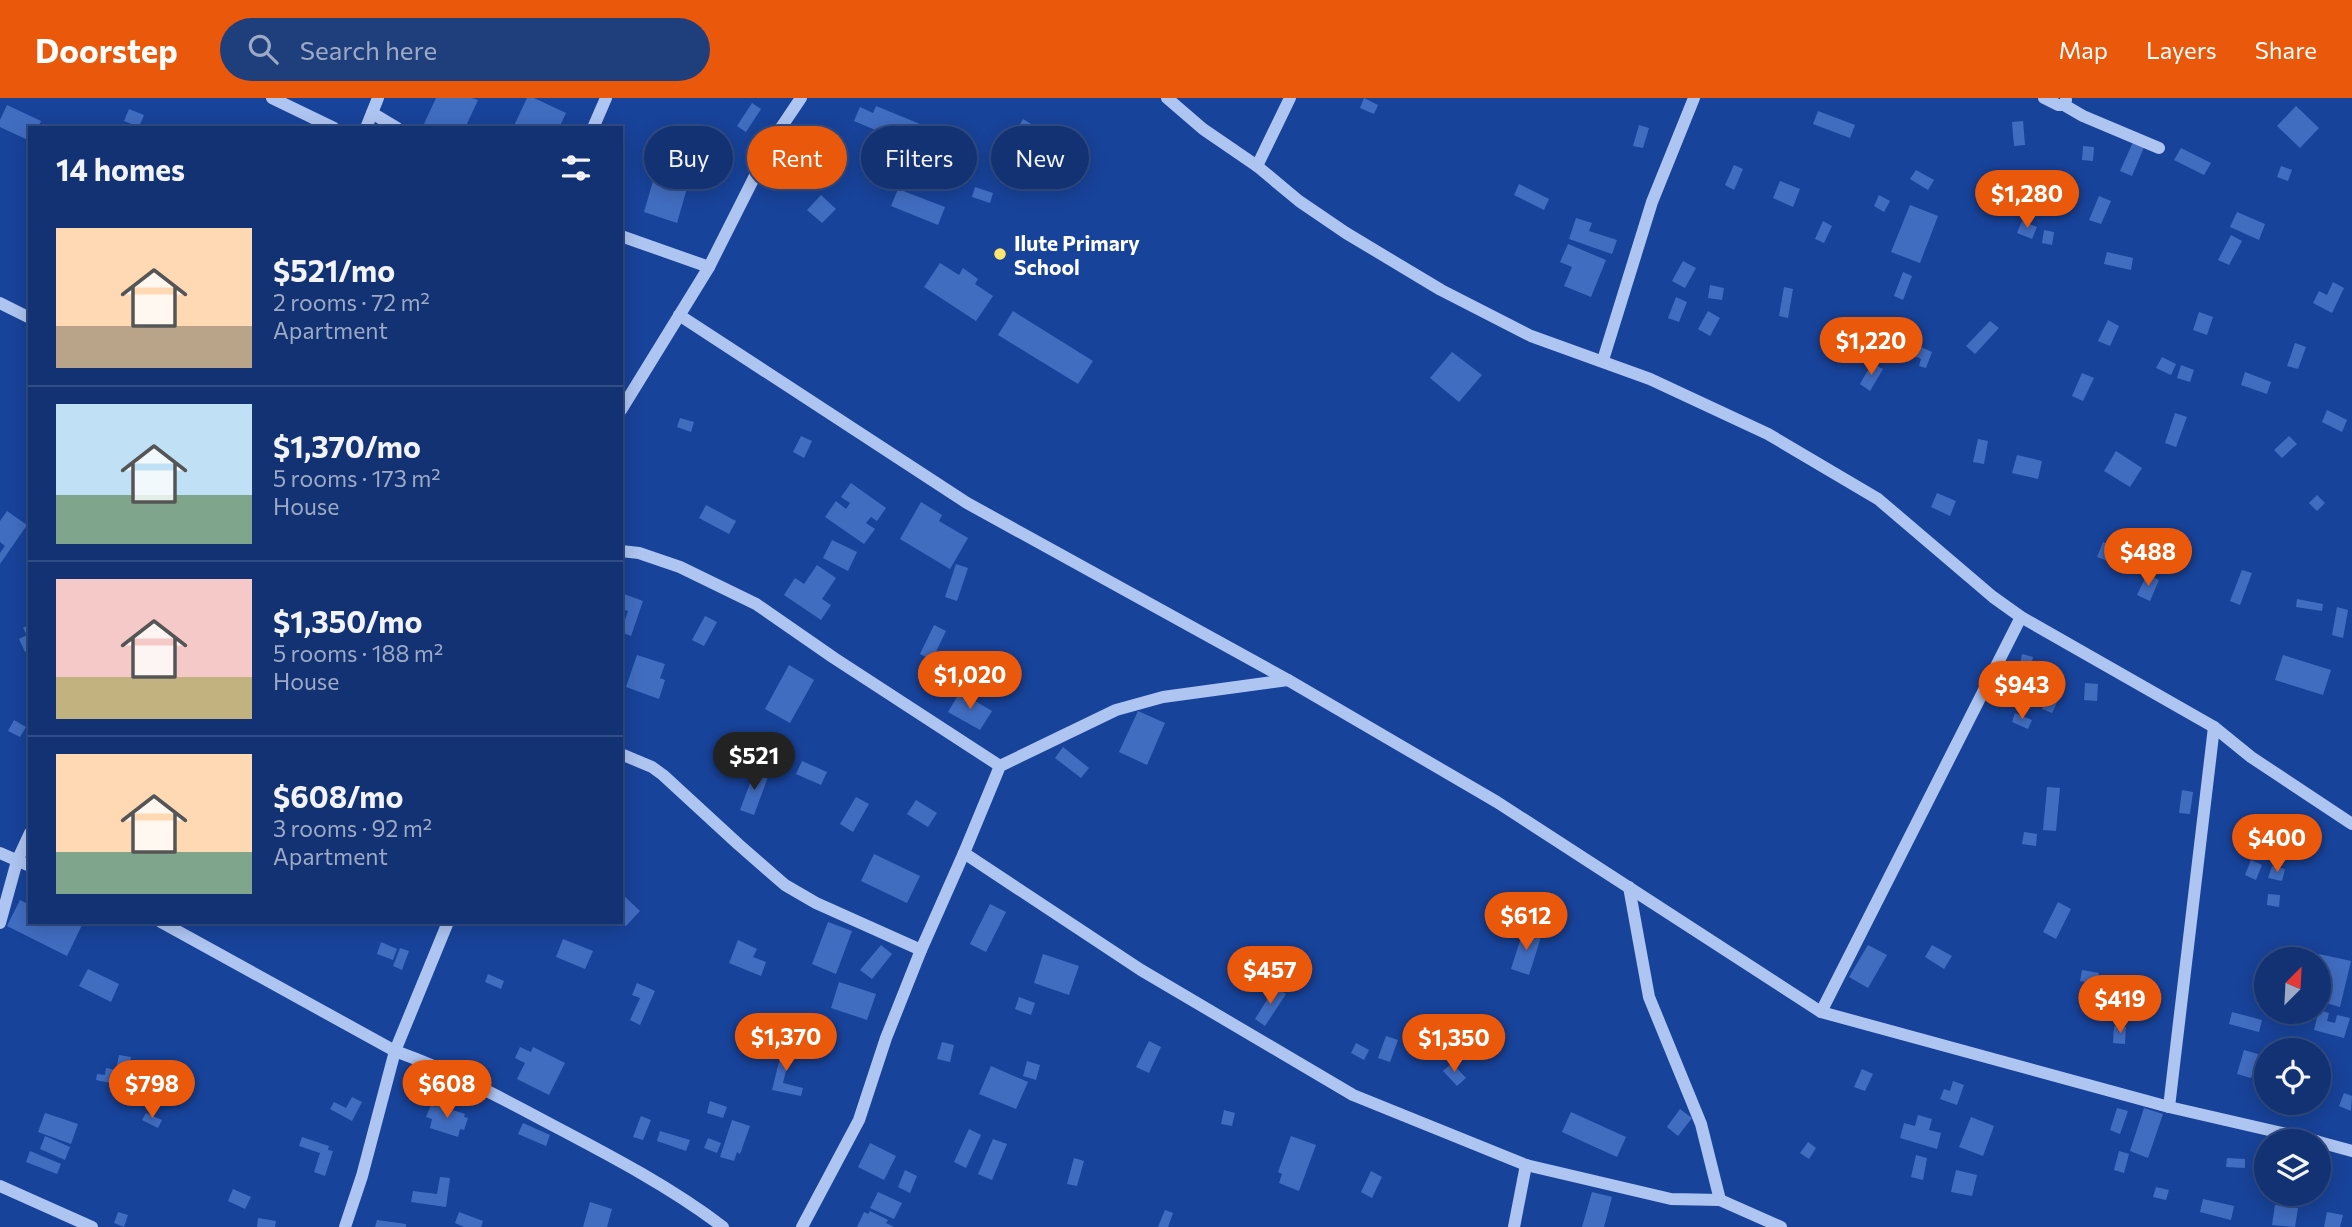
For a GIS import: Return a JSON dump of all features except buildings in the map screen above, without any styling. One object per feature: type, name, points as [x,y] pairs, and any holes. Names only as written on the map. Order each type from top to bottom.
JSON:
[{"type":"street","points":[[272,98],[330,126]]},
{"type":"street","points":[[367,126],[378,98]]},
{"type":"street","points":[[594,126],[606,98]]},
{"type":"street","points":[[623,407],[709,267],[774,138],[801,98]]},
{"type":"street","points":[[1167,98],[1203,129],[1257,166],[1299,201],[1346,233],[1441,290],[1531,336],[1650,379],[1768,433],[1878,499],[1993,597],[2021,617],[2214,727],[2251,757],[2352,824]]},
{"type":"street","points":[[1257,166],[1290,98]]},
{"type":"street","points":[[1603,360],[1652,202],[1694,98]]},
{"type":"street","points":[[2044,98],[2057,105],[2066,102],[2083,116],[2160,148]]},
{"type":"street","points":[[372,113],[394,126]]},
{"type":"street","points":[[623,237],[709,267]]},
{"type":"street","points":[[0,303],[28,317]]},
{"type":"street","points":[[679,315],[967,503],[1288,680],[1497,802],[1821,1013],[2169,1107],[2265,1129]]},
{"type":"street","points":[[623,551],[639,553],[680,567],[756,604],[1000,766]]},
{"type":"street","points":[[1821,1013],[2021,617]]},
{"type":"street","points":[[802,1227],[859,1120],[886,1038],[921,950],[1000,766],[1116,710],[1163,697],[1288,680]]},
{"type":"street","points":[[2169,1107],[2214,727]]},
{"type":"street","points":[[623,755],[652,766],[786,884],[816,903],[921,950]]},
{"type":"street","points":[[0,923],[23,863],[28,842]]},
{"type":"street","points":[[0,853],[23,863]]},
{"type":"street","points":[[964,853],[1141,970],[1353,1095],[1526,1165],[1671,1199],[1720,1200],[1781,1227]]},
{"type":"street","points":[[1629,887],[1649,997],[1701,1124],[1720,1200]]},
{"type":"street","points":[[165,924],[396,1051],[474,1084],[601,1151],[723,1227]]},
{"type":"street","points":[[345,1227],[362,1176],[396,1051],[447,924]]},
{"type":"street","points":[[2331,1145],[2352,1151]]},
{"type":"street","points":[[1514,1227],[1526,1165]]},
{"type":"street","points":[[0,1186],[92,1227]]},
{"type":"place","name":"Ilute Primary School","points":[[1000,254]]}]
